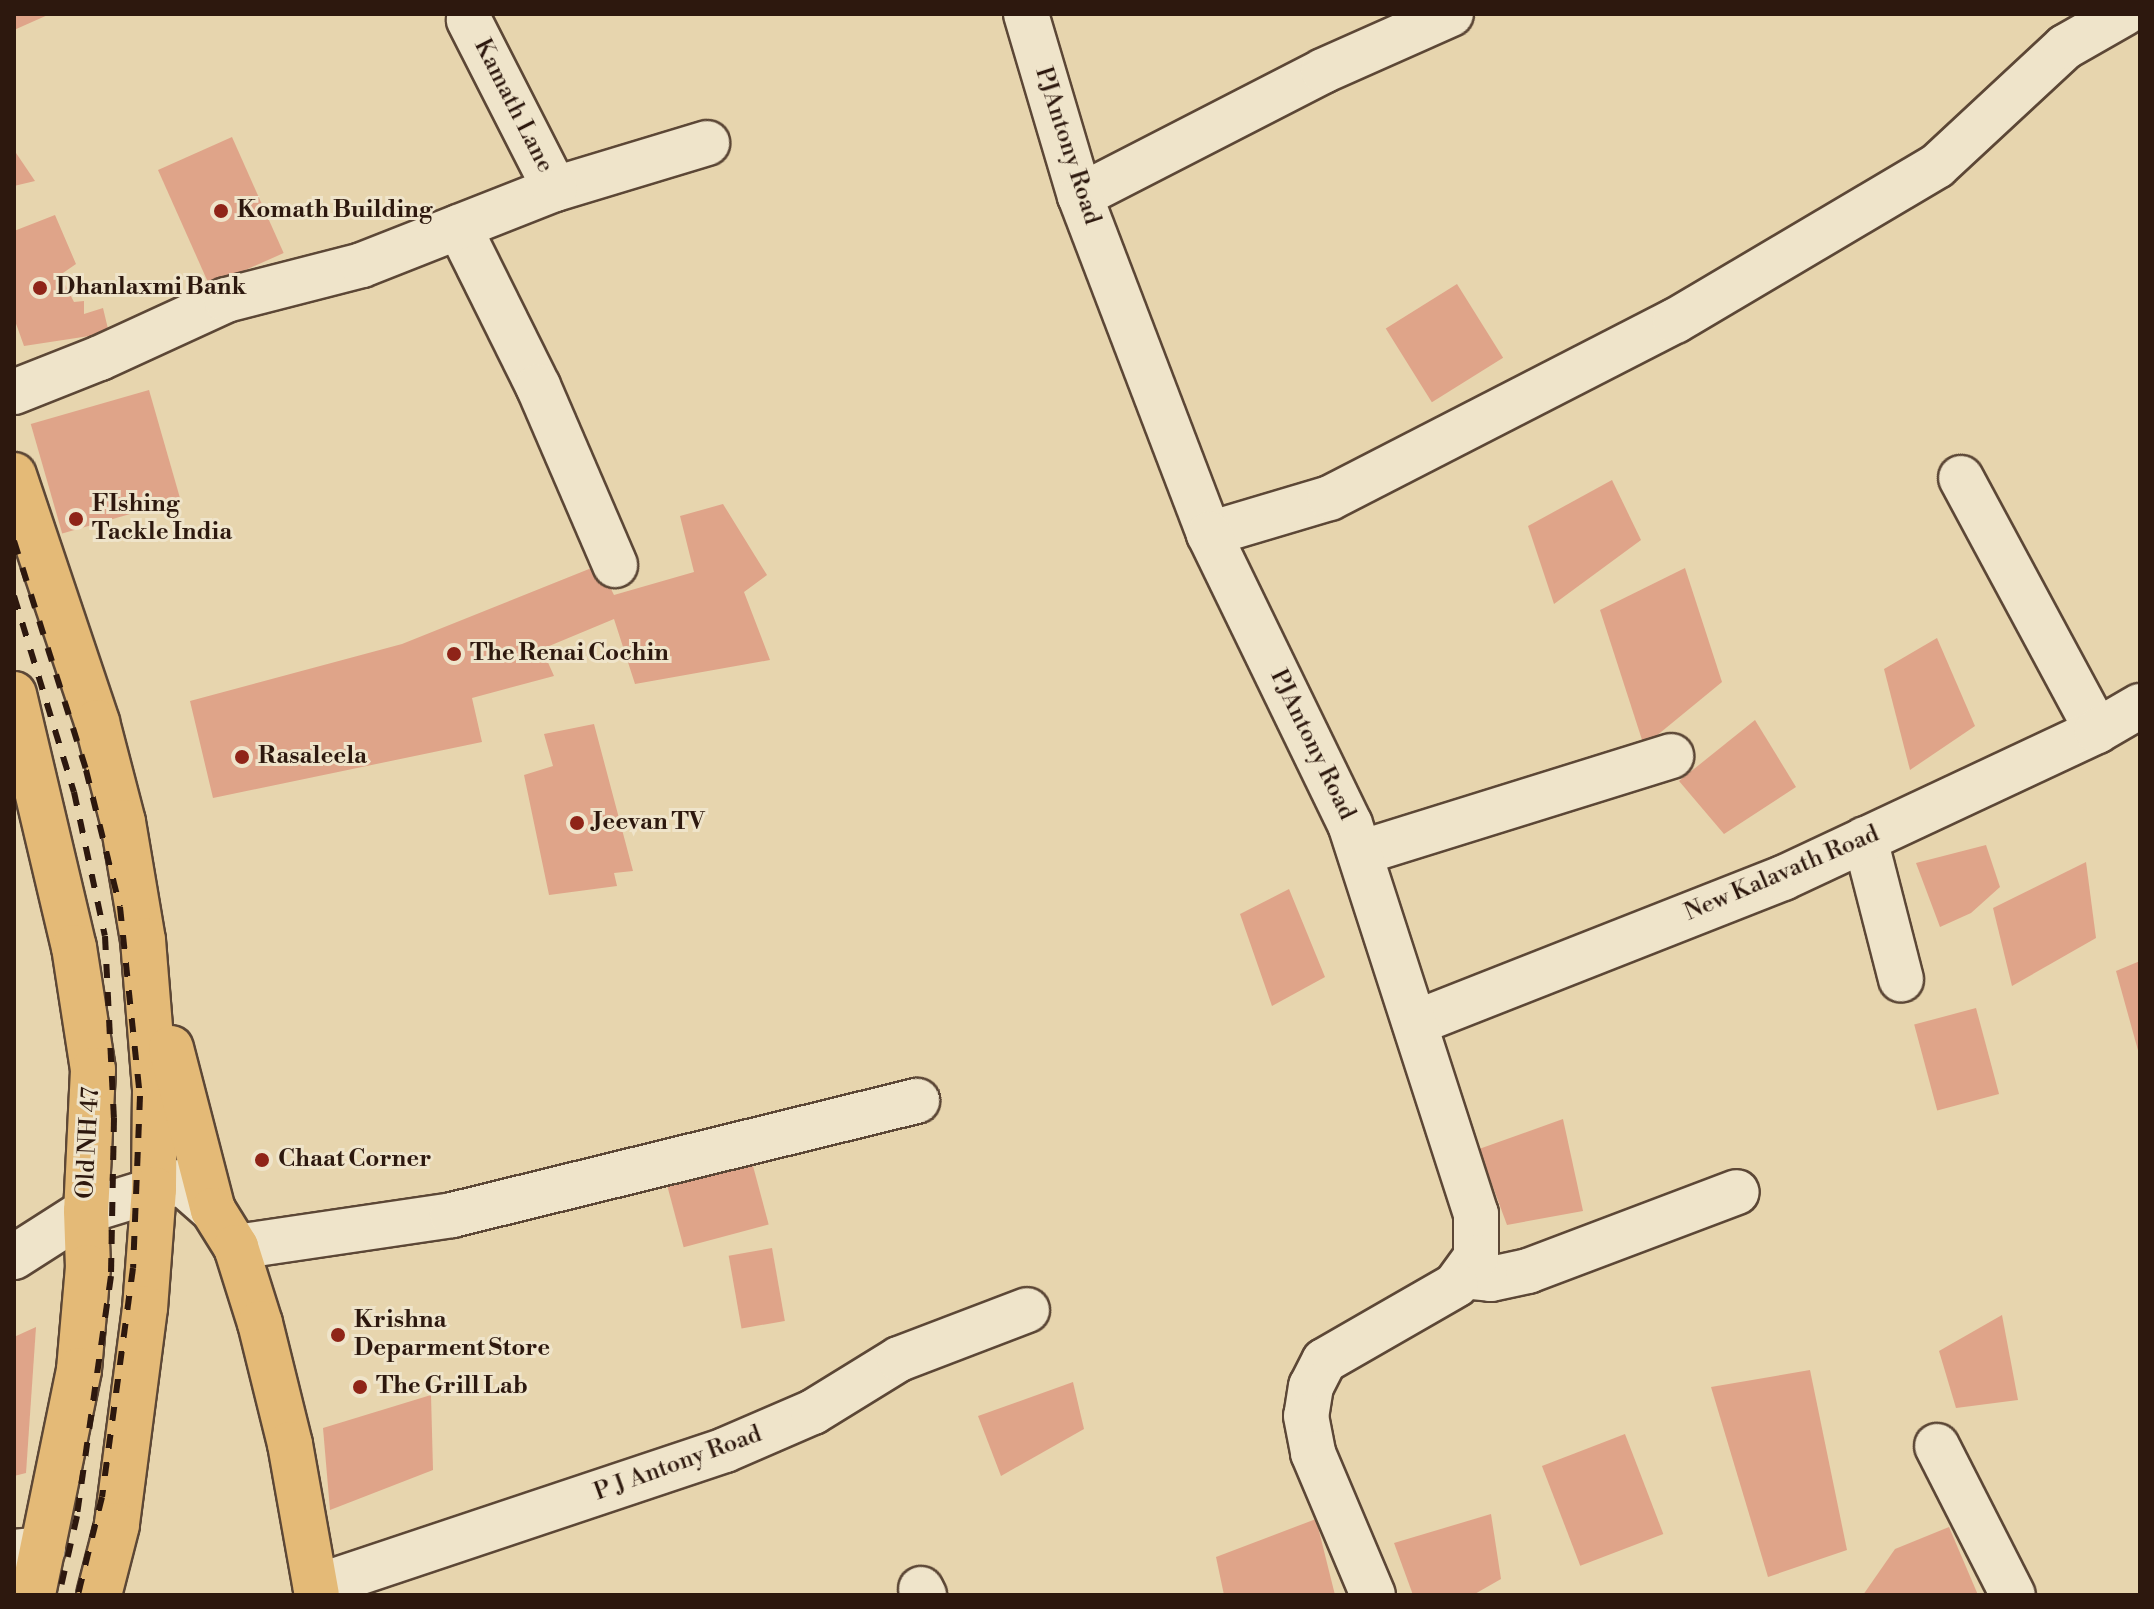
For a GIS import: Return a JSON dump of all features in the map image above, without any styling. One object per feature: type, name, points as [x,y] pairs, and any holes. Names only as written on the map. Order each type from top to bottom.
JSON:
[{"type":"main road","points":[[14,475],[97,722],[123,822],[143,940],[213,1210],[236,1247],[290,1444],[317,1591]]},
{"type":"main road","name":"Old NH 47","points":[[14,694],[25,784],[74,947],[93,1070],[86,1211],[88,1267],[79,1370],[28,1550],[33,1595]]},
{"type":"main road","points":[[99,1595],[117,1525],[145,1308],[154,1189],[155,1090],[143,940]]},
{"type":"street","name":"PJAntony Road","points":[[1026,14],[1080,196],[1209,534],[1350,824],[1476,1214],[1476,1257],[1463,1276]]},
{"type":"street","points":[[1080,196],[1323,71],[1451,14]]},
{"type":"street","points":[[1209,534],[1330,498],[1675,321],[1937,166],[2065,47],[2123,14]]},
{"type":"street","name":"Kamath Lane","points":[[14,392],[100,358],[226,300],[362,265],[555,189],[469,20]]},
{"type":"street","points":[[555,189],[707,143]]},
{"type":"street","points":[[459,227],[538,386],[615,565]]},
{"type":"street","points":[[1961,478],[2097,731]]},
{"type":"street","name":"New Kalavath Road","points":[[1415,1023],[1783,878],[2097,731],[2140,706]]},
{"type":"street","points":[[1360,853],[1671,756]]},
{"type":"street","points":[[1865,839],[1901,979]]},
{"type":"street","points":[[236,1247],[452,1215],[917,1101]]},
{"type":"street","points":[[14,1257],[86,1211],[181,1182],[213,1210]]},
{"type":"street","points":[[1373,1595],[1313,1453],[1306,1416],[1311,1386],[1324,1361],[1456,1285],[1463,1276],[1491,1279],[1528,1271],[1737,1192]]},
{"type":"street","name":"P J Antony Road","points":[[317,1591],[725,1450],[813,1412],[899,1359],[1027,1310]]},
{"type":"street","points":[[1937,1446],[2013,1595]]},
{"type":"building","points":[[14,14],[50,14],[14,30]]},
{"type":"building","name":"Komath Building","points":[[232,137],[284,253],[210,286],[158,170]]},
{"type":"building","points":[[14,150],[35,181],[14,186]]},
{"type":"building","name":"Dhanlaxmi Bank","points":[[55,215],[76,264],[60,275],[74,302],[84,301],[84,314],[103,308],[109,333],[24,346],[14,318],[14,231]]},
{"type":"building","points":[[1457,284],[1503,358],[1432,402],[1386,329]]},
{"type":"building","points":[[149,390],[180,500],[62,533],[31,424]]},
{"type":"building","points":[[1612,480],[1641,540],[1554,604],[1528,526]]},
{"type":"building","name":"The Renai Cochin","points":[[723,504],[767,575],[744,592],[770,660],[635,684],[614,619],[542,649],[554,676],[472,698],[482,742],[213,798],[190,701],[402,644],[599,565],[614,595],[694,572],[680,516]]},
{"type":"building","points":[[1685,568],[1722,682],[1644,746],[1600,610]]},
{"type":"building","points":[[1937,638],[1975,726],[1910,770],[1884,669]]},
{"type":"building","points":[[1755,720],[1796,787],[1724,834],[1679,781]]},
{"type":"building","name":"Jeevan TV","points":[[594,724],[633,871],[614,873],[617,886],[549,895],[524,775],[553,766],[544,734]]},
{"type":"building","points":[[1986,845],[2000,887],[1971,913],[1940,927],[1916,863]]},
{"type":"building","points":[[2086,862],[2096,938],[2012,986],[1993,908]]},
{"type":"building","points":[[1289,889],[1325,977],[1272,1006],[1240,914]]},
{"type":"building","points":[[2140,961],[2140,1054],[2139,1054],[2116,971]]},
{"type":"building","points":[[1976,1008],[1999,1094],[1937,1111],[1914,1025]]},
{"type":"building","points":[[1563,1119],[1583,1211],[1507,1225],[1479,1149]]},
{"type":"building","points":[[749,1151],[769,1224],[684,1247],[664,1174]]},
{"type":"building","points":[[772,1248],[785,1321],[742,1329],[729,1256]]},
{"type":"building","points":[[2002,1315],[2018,1400],[1956,1408],[1939,1351]]},
{"type":"building","points":[[36,1327],[26,1473],[14,1476],[14,1337]]},
{"type":"building","points":[[1810,1370],[1847,1550],[1768,1577],[1711,1387]]},
{"type":"building","points":[[1073,1382],[1084,1429],[1001,1476],[978,1416]]},
{"type":"building","points":[[431,1395],[433,1470],[330,1510],[323,1428]]},
{"type":"building","points":[[1625,1434],[1663,1534],[1580,1566],[1542,1466]]},
{"type":"building","points":[[1491,1514],[1501,1579],[1473,1595],[1413,1595],[1394,1543]]},
{"type":"building","points":[[1316,1519],[1335,1595],[1224,1595],[1216,1557]]},
{"type":"building","points":[[1949,1527],[1978,1595],[1863,1595],[1895,1549]]},
{"type":"railway","points":[[14,541],[86,770],[120,907],[140,1096],[133,1268],[102,1497],[78,1595]]},
{"type":"railway","points":[[14,596],[74,792],[105,936],[114,1118],[111,1276],[77,1516],[59,1595]]},
{"type":"place","name":"Komath Building","points":[[221,211]]},
{"type":"place","name":"Dhanlaxmi Bank","points":[[40,288]]},
{"type":"place","name":"FIshing Tackle India","points":[[76,519]]},
{"type":"place","name":"The Renai Cochin","points":[[454,654]]},
{"type":"place","name":"Rasaleela","points":[[242,757]]},
{"type":"place","name":"Jeevan TV","points":[[577,823]]},
{"type":"place","name":"Chaat Corner","points":[[262,1160]]},
{"type":"place","name":"Krishna Deparment Store","points":[[338,1335]]},
{"type":"place","name":"The Grill Lab","points":[[360,1387]]}]
